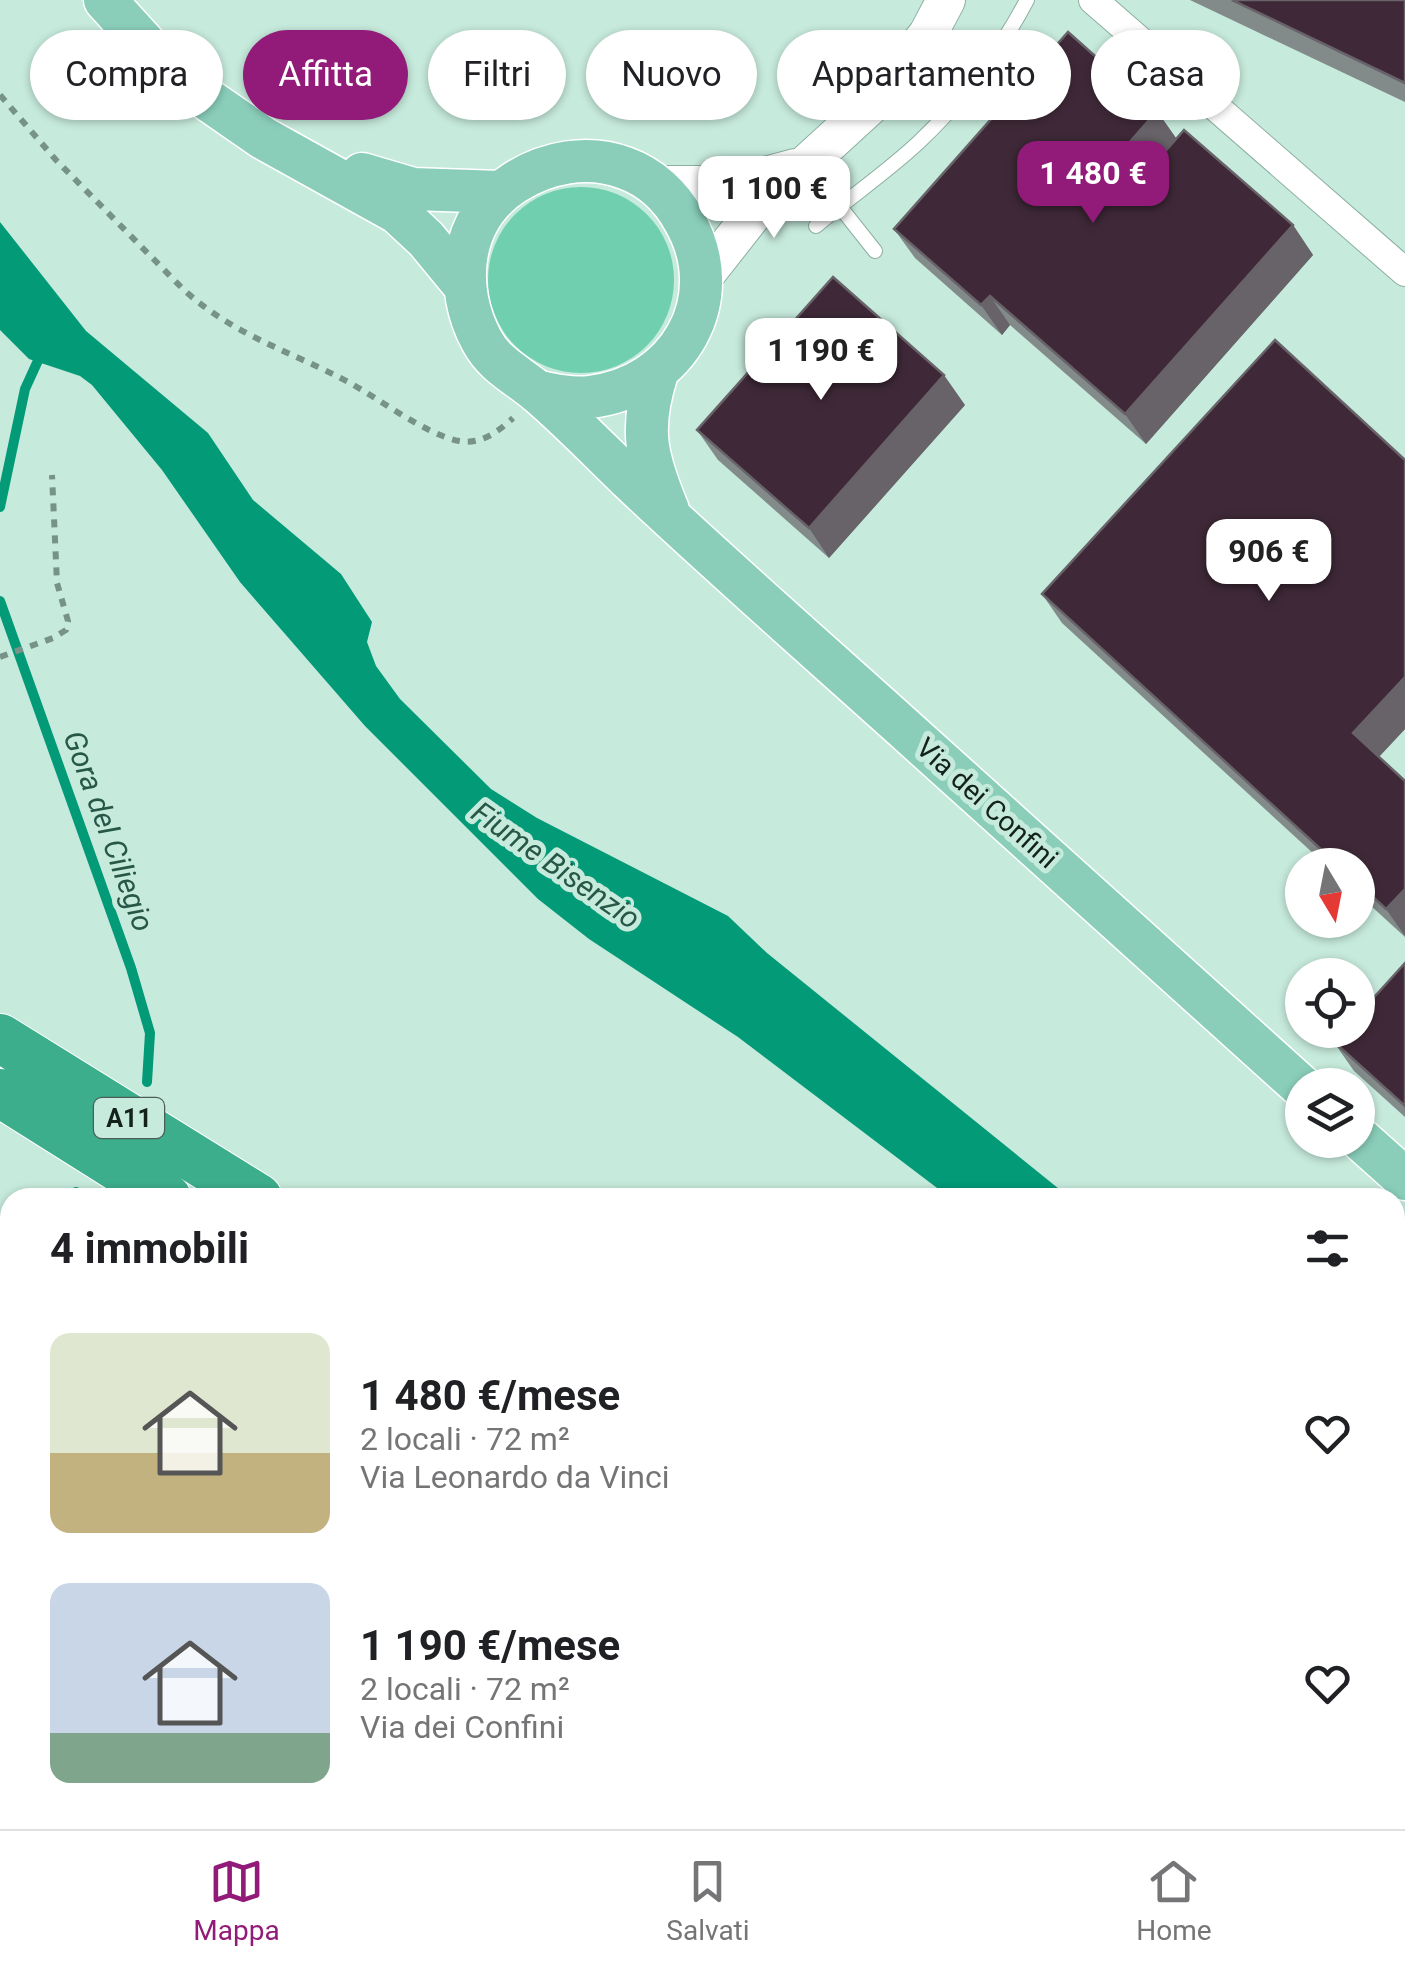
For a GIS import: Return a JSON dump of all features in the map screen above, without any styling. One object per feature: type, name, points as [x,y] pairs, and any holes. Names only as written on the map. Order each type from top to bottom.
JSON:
[{"type":"highway","name":"A11","points":[[0,1038],[242,1188]]},
{"type":"highway","name":"A11","points":[[0,1093],[151,1188]]},
{"type":"main road","name":"Via dei Confini","points":[[104,0],[176,77],[263,138],[398,213],[426,239],[463,284]]},
{"type":"main road","name":"Via dei Confini","points":[[263,138],[382,182],[413,189],[500,192]]},
{"type":"main road","name":"Via dei Confini","points":[[536,391],[588,398],[632,386],[657,373],[671,360],[690,330],[701,280],[690,229],[678,208],[656,185],[624,167],[572,162],[523,177],[500,192],[469,240],[463,284],[471,319],[489,353],[506,371],[536,391],[672,520],[1285,1072]]},
{"type":"main road","name":"Via dei Confini","points":[[657,373],[648,400],[645,442],[672,520]]},
{"type":"main road","points":[[1375,1152],[1405,1179]]},
{"type":"street","points":[[701,280],[756,210],[850,128],[903,68],[946,0]]},
{"type":"street","points":[[1092,0],[1405,272]]},
{"type":"street","points":[[656,185],[733,184],[807,164]]},
{"type":"lane","points":[[816,226],[916,145],[949,112],[1012,28],[1026,0]]},
{"type":"lane","points":[[807,164],[875,250]]},
{"type":"path","points":[[0,96],[56,160],[184,290],[238,331],[315,364],[427,427],[458,440],[477,441],[493,435],[536,391]]},
{"type":"path","points":[[0,656],[66,630],[68,622],[57,583],[52,475]]},
{"type":"shaded area","points":[[581,187],[617,194],[647,214],[667,244],[674,280],[667,316],[647,346],[617,366],[581,373],[545,366],[515,346],[495,316],[488,280],[495,244],[515,214],[545,194]]},
{"type":"water","name":"Fiume Bisenzio","points":[[0,222],[86,331],[208,433],[253,500],[341,574],[372,622],[367,642],[376,666],[400,699],[491,789],[537,818],[728,916],[767,953],[1058,1188],[937,1188],[738,1037],[589,939],[538,899],[365,726],[240,582],[162,470],[92,385],[80,376],[29,359],[0,330]]},
{"type":"building","points":[[1232,0],[1405,0],[1405,83]]},
{"type":"building","points":[[1071,35],[1091,52],[1091,120],[1149,120],[1115,159],[1139,181],[1184,130],[1293,225],[1125,414],[990,296],[981,305],[894,229],[990,120],[1071,120]]},
{"type":"building","points":[[833,277],[944,375],[809,528],[697,430]]},
{"type":"building","points":[[1275,340],[1405,460],[1405,677],[1353,733],[1405,781],[1405,889],[1386,909],[1375,899],[1375,848],[1319,848],[1042,594]]},
{"type":"building","points":[[1405,963],[1405,1106],[1375,1079],[1375,1068],[1363,1068],[1341,1048],[1375,1048],[1375,996]]},
{"type":"waterway","name":"Gora del Ciliegio","points":[[0,507],[25,389],[41,354]]},
{"type":"waterway","name":"Gora del Ciliegio","points":[[0,601],[131,968],[150,1033],[147,1082]]}]
